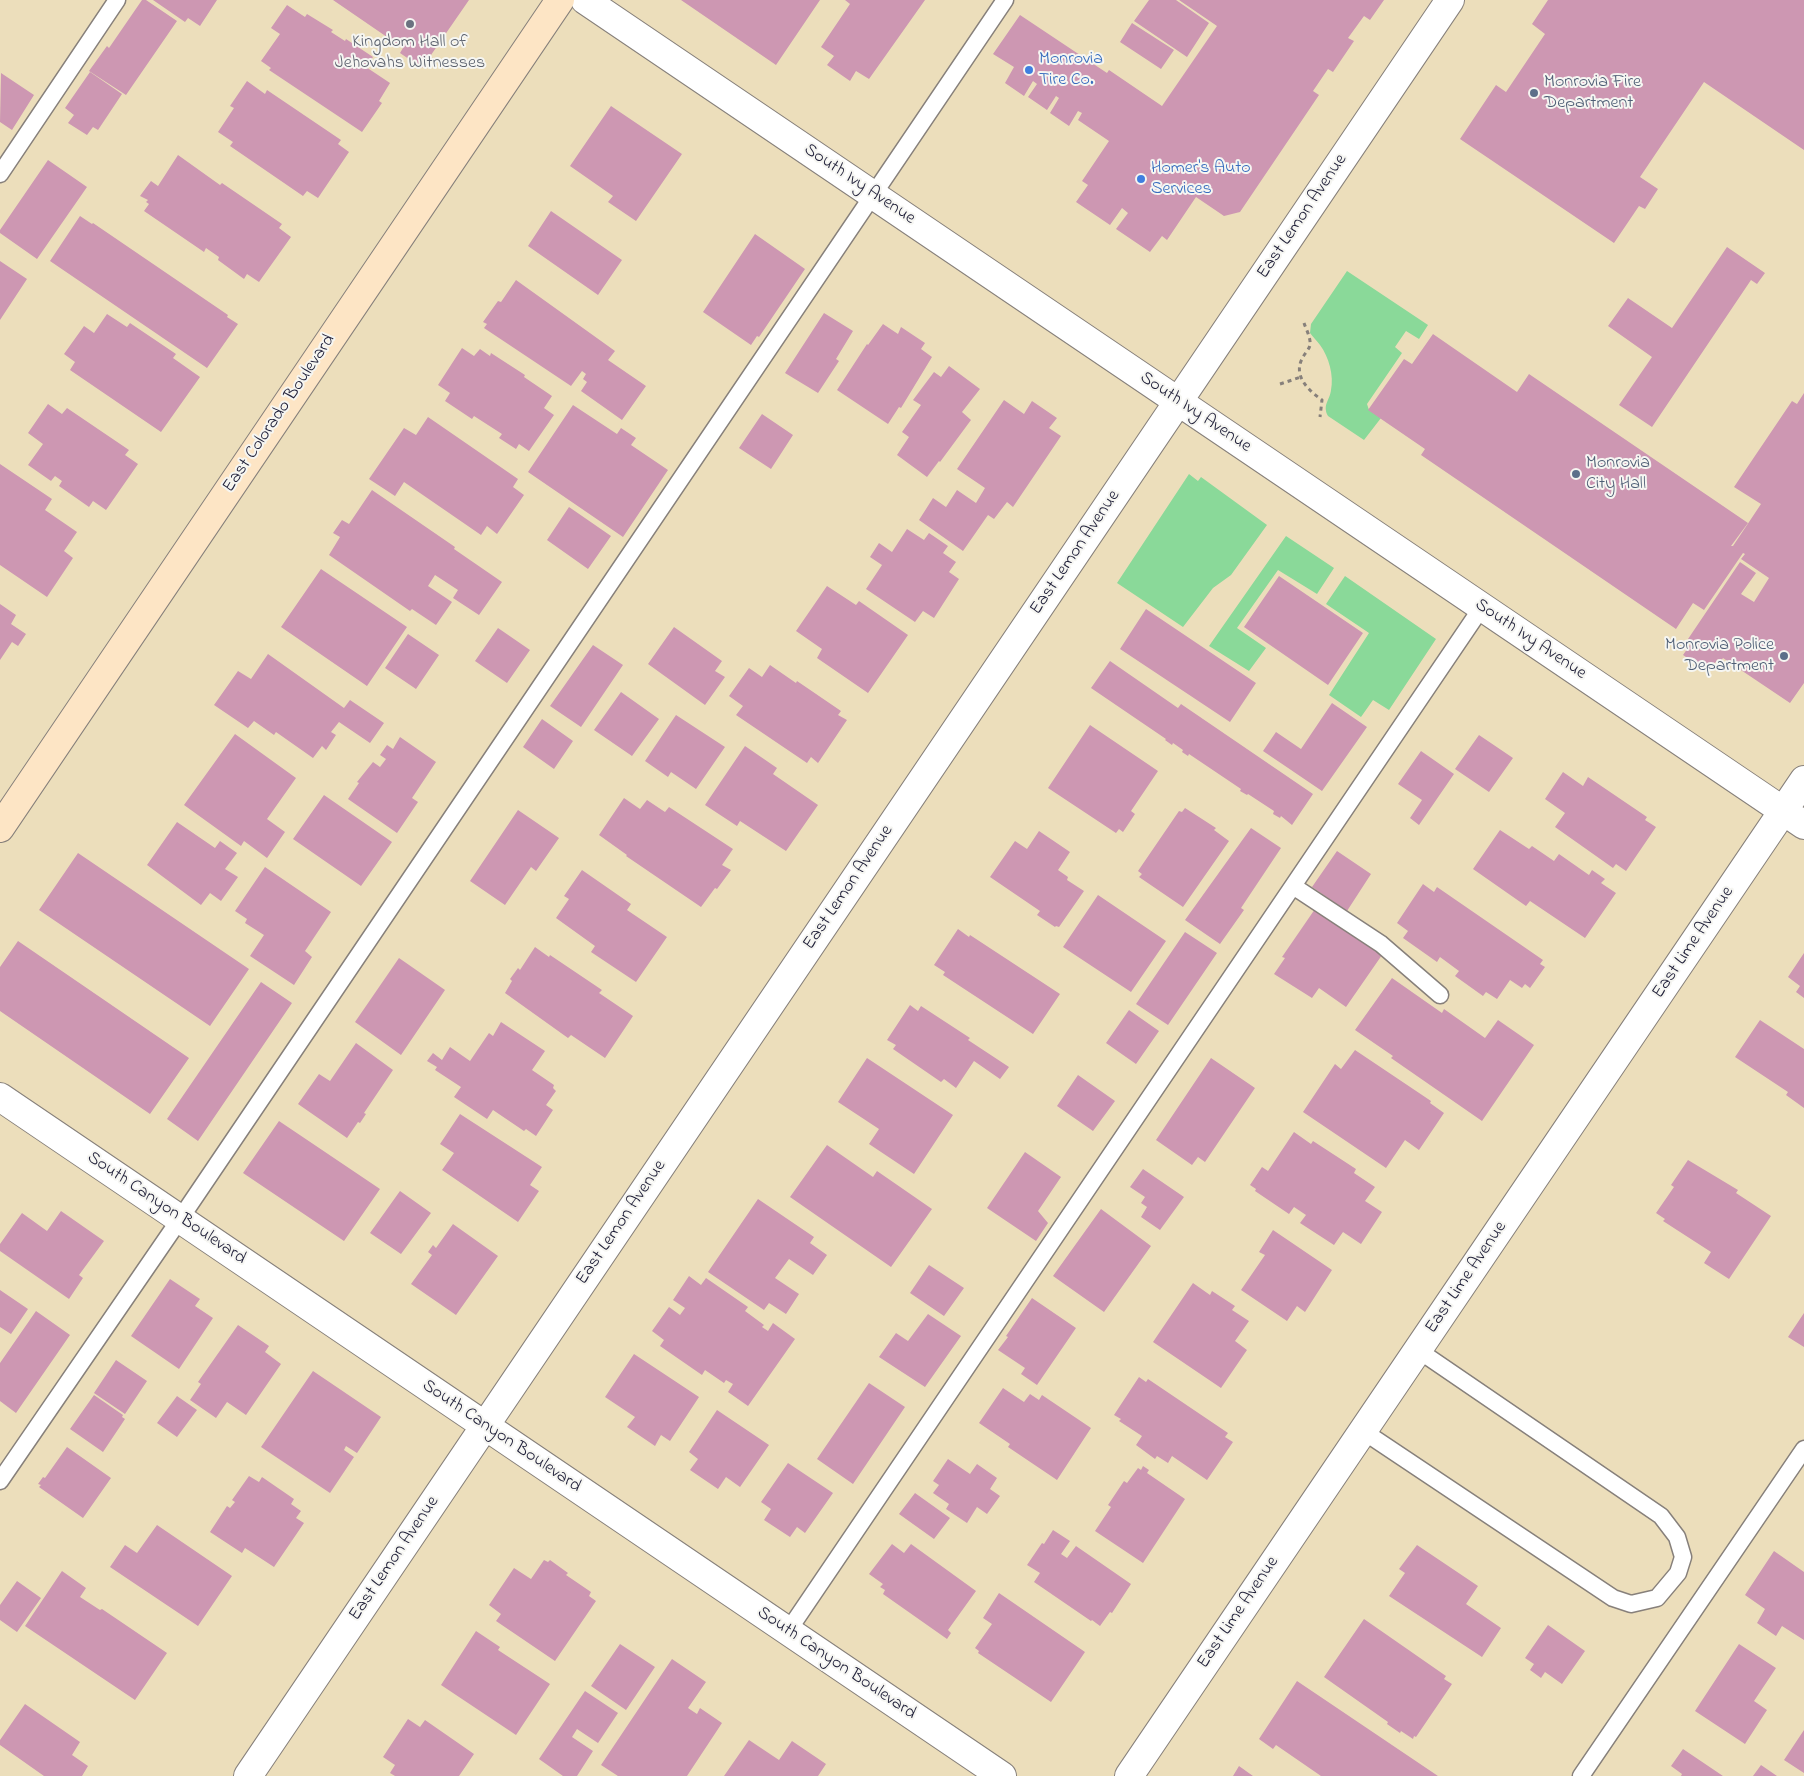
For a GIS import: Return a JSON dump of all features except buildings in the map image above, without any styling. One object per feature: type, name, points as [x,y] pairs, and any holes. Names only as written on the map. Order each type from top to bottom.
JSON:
[{"type":"street","name":"East Colorado Boulevard","points":[[0,828],[560,0]]},
{"type":"street","name":"South Ivy Avenue","points":[[585,0],[1793,818]]},
{"type":"street","name":"East Lemon Avenue","points":[[248,1776],[1450,0]]},
{"type":"street","name":"East Lime Avenue","points":[[1129,1776],[1418,1350],[1793,818],[1804,780]]},
{"type":"street","name":"South Canyon Boulevard","points":[[0,1097],[1002,1776]]},
{"type":"lane","points":[[0,174],[118,0]]},
{"type":"lane","points":[[0,1480],[180,1219],[1005,0]]},
{"type":"lane","points":[[788,1631],[1482,607]]},
{"type":"lane","points":[[1293,886],[1381,944],[1440,994]]},
{"type":"lane","points":[[1363,1431],[1613,1598],[1631,1604],[1657,1598],[1678,1573],[1683,1557],[1677,1537],[1661,1516],[1418,1350]]},
{"type":"lane","points":[[1581,1776],[1804,1449]]},
{"type":"path","points":[[1304,323],[1310,340],[1310,347],[1299,366],[1300,378],[1309,391],[1322,400],[1320,416]]},
{"type":"path","points":[[1280,384],[1300,378]]},
{"type":"green space","points":[[1347,271],[1428,325],[1419,339],[1406,331],[1395,347],[1402,353],[1367,404],[1369,410],[1381,418],[1364,440],[1328,416],[1326,409],[1332,385],[1330,367],[1326,355],[1310,333],[1311,324]]},
{"type":"green space","points":[[1189,474],[1198,481],[1201,477],[1267,525],[1231,575],[1213,588],[1183,627],[1117,583]]},
{"type":"green space","points":[[1286,536],[1334,568],[1317,594],[1278,570],[1237,628],[1266,648],[1249,671],[1209,646]]},
{"type":"green space","points":[[1345,576],[1436,639],[1389,710],[1373,700],[1361,717],[1329,695],[1369,633],[1326,604]]},
{"type":"place","name":"Kingdom Hall of Jehovahs Witnesses","points":[[410,24]]},
{"type":"place","name":"Monrovia Tire Co.","points":[[1029,70]]},
{"type":"place","name":"Monrovia Fire Department","points":[[1534,93]]},
{"type":"place","name":"Homer's Auto Services","points":[[1141,179]]},
{"type":"place","name":"Monrovia City Hall","points":[[1576,474]]},
{"type":"place","name":"Monrovia Police Department","points":[[1784,656]]}]
